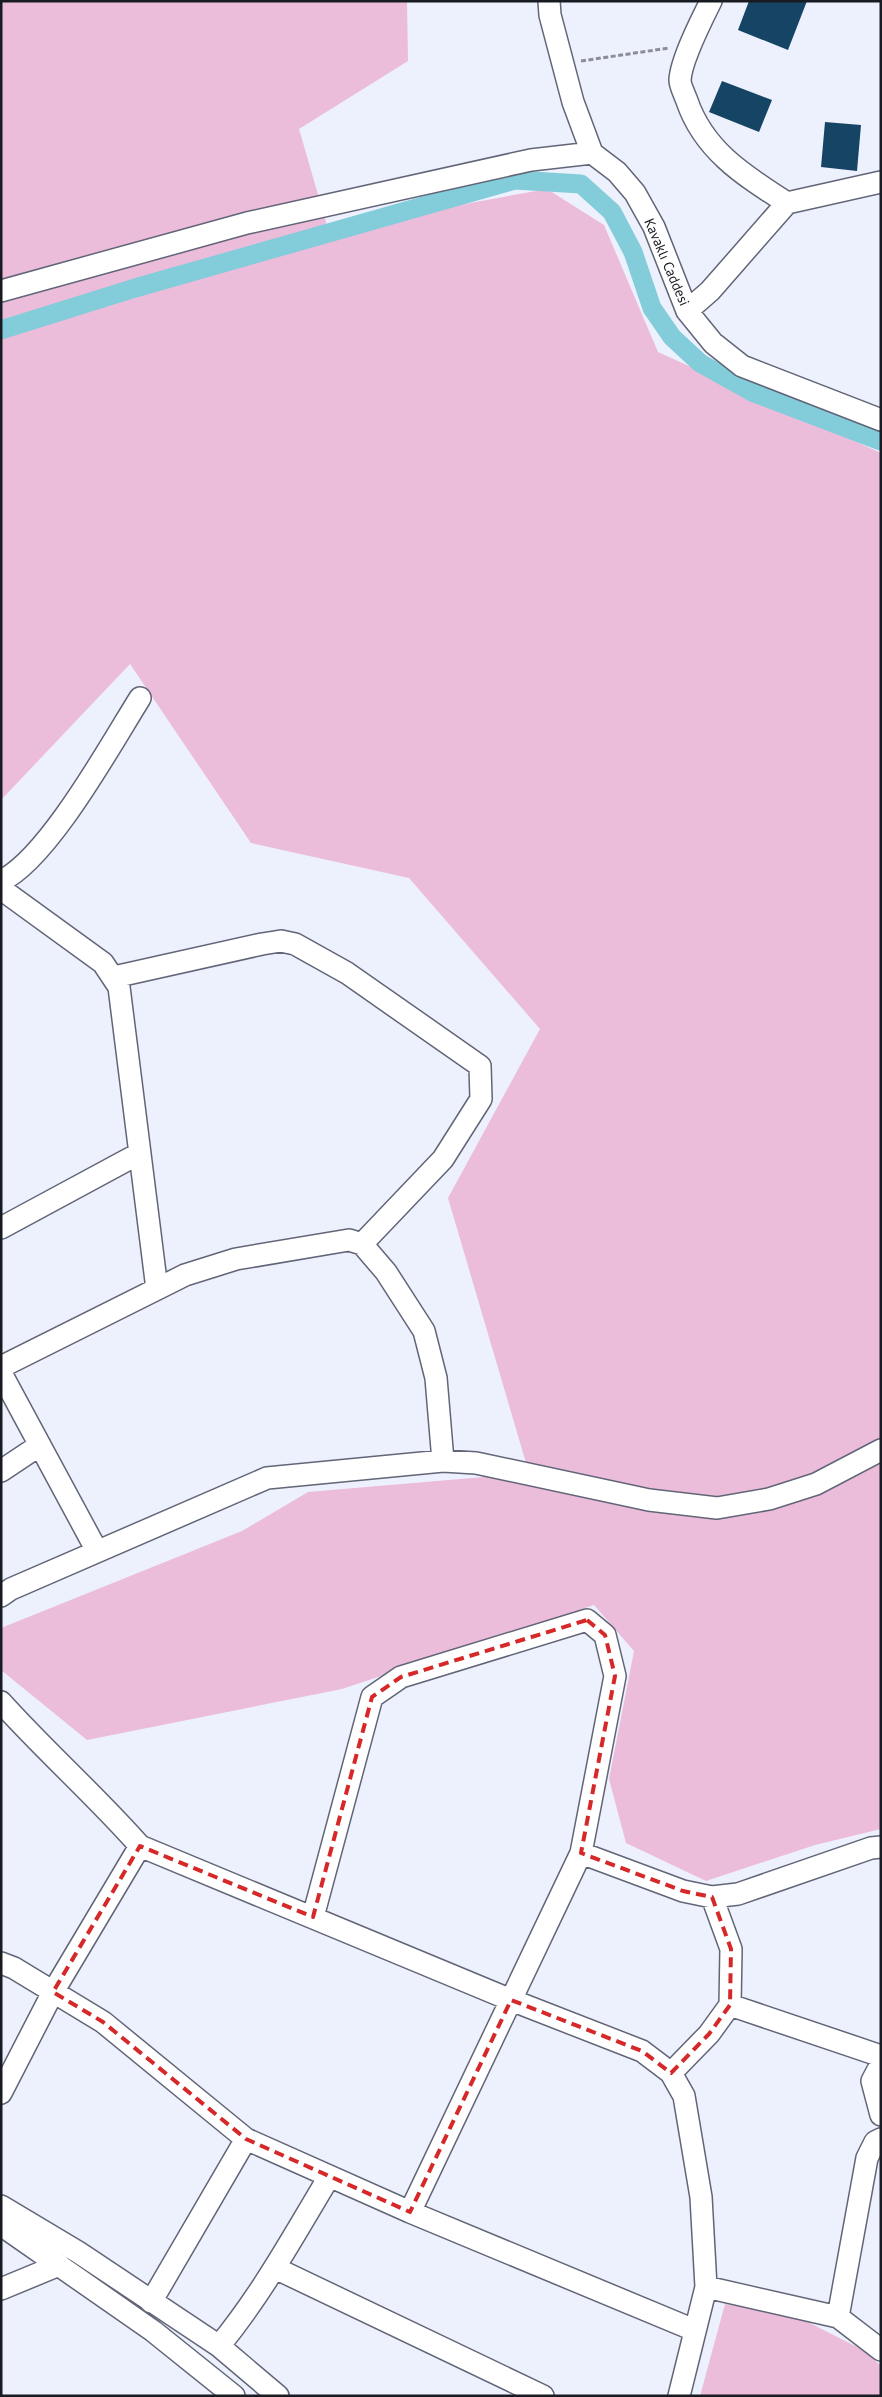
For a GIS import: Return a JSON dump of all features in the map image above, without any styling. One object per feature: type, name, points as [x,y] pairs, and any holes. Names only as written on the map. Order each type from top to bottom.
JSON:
[{"type":"street","points":[[710,1],[693,37],[680,80],[692,116],[714,148],[737,171],[787,203]]},
{"type":"street","points":[[1,291],[247,223],[531,160],[592,153],[573,102],[550,8]]},
{"type":"street","name":"Kavaklı Caddesi","points":[[592,153],[617,172],[635,193],[654,227],[687,310],[713,342],[742,366],[881,420]]},
{"type":"street","points":[[687,310],[710,291],[787,203],[881,182]]},
{"type":"street","points":[[1,881],[10,877],[49,838],[140,698]]},
{"type":"street","points":[[1,889],[103,963],[114,977],[121,997],[157,1289]]},
{"type":"street","points":[[114,977],[262,944],[281,941],[296,944],[346,973],[480,1066],[480,1100],[443,1159],[362,1244]]},
{"type":"street","points":[[1,1228],[140,1153]]},
{"type":"street","points":[[1,1367],[185,1275],[236,1258],[350,1240],[362,1244],[386,1272],[424,1331],[436,1378],[443,1461]]},
{"type":"street","points":[[1,1373],[97,1551]]},
{"type":"street","points":[[1,1471],[40,1445]]},
{"type":"street","points":[[1,1596],[11,1589],[267,1478],[443,1461],[476,1463],[650,1500],[717,1508],[768,1499],[816,1484],[881,1450]]},
{"type":"street","points":[[313,1917],[372,1696],[401,1677],[588,1620],[605,1635],[615,1676],[581,1854],[410,2212]]},
{"type":"street","points":[[1,1702],[105,1806],[140,1846],[511,2000],[642,2051],[671,2073],[684,2096],[701,2197],[706,2287],[679,2396]]},
{"type":"street","points":[[1,2093],[53,1992],[140,1846]]},
{"type":"street","points":[[581,1854],[682,1891],[712,1897],[738,1894],[871,1848],[881,1847]]},
{"type":"street","points":[[671,2073],[709,2034],[730,2005],[731,1949],[712,1897]]},
{"type":"street","points":[[1,1963],[102,2022],[246,2140],[410,2212],[694,2330]]},
{"type":"street","points":[[730,2005],[881,2056]]},
{"type":"street","points":[[881,2064],[872,2081],[881,2116]]},
{"type":"street","points":[[838,2316],[867,2158],[875,2142],[881,2139]]},
{"type":"street","points":[[151,2302],[246,2140]]},
{"type":"street","points":[[219,2346],[239,2321],[275,2268],[329,2177]]},
{"type":"street","points":[[2,2221],[36,2226],[219,2346],[278,2396]]},
{"type":"street","points":[[1,2248],[2,2221]]},
{"type":"street","points":[[2,2221],[59,2265],[153,2332],[234,2396]]},
{"type":"street","points":[[1,2289],[59,2265]]},
{"type":"street","points":[[275,2268],[543,2396]]},
{"type":"street","points":[[706,2287],[838,2316],[881,2350]]},
{"type":"path","points":[[563,64],[669,48],[693,37]]},
{"type":"highlighted area","points":[[587,1620],[605,1635],[615,1676],[581,1853],[683,1891],[712,1897],[731,1949],[730,2005],[709,2034],[671,2073],[642,2051],[511,2000],[410,2212],[246,2139],[103,2022],[53,1992],[140,1846],[313,1917],[372,1697],[401,1677]]},
{"type":"shaded area","points":[[1,1],[407,1],[408,61],[299,129],[328,229],[547,189],[604,225],[658,352],[881,453],[881,1829],[815,1845],[706,1881],[626,1843],[609,1779],[634,1651],[594,1605],[342,1689],[87,1740],[1,1670],[1,1628],[242,1531],[308,1492],[529,1473],[448,1198],[540,1029],[409,878],[251,843],[130,664],[1,800]]},
{"type":"shaded area","points":[[725,2304],[798,2317],[865,2351],[881,2366],[881,2396],[700,2396]]},
{"type":"building","points":[[749,1],[807,1],[788,50],[738,30]]},
{"type":"building","points":[[722,81],[772,100],[759,132],[709,112]]},
{"type":"building","points":[[825,122],[861,125],[857,171],[821,167]]},
{"type":"waterway","points":[[1,330],[135,288],[515,180],[581,184],[612,212],[633,252],[652,308],[672,337],[700,363],[752,392],[881,441]]}]
